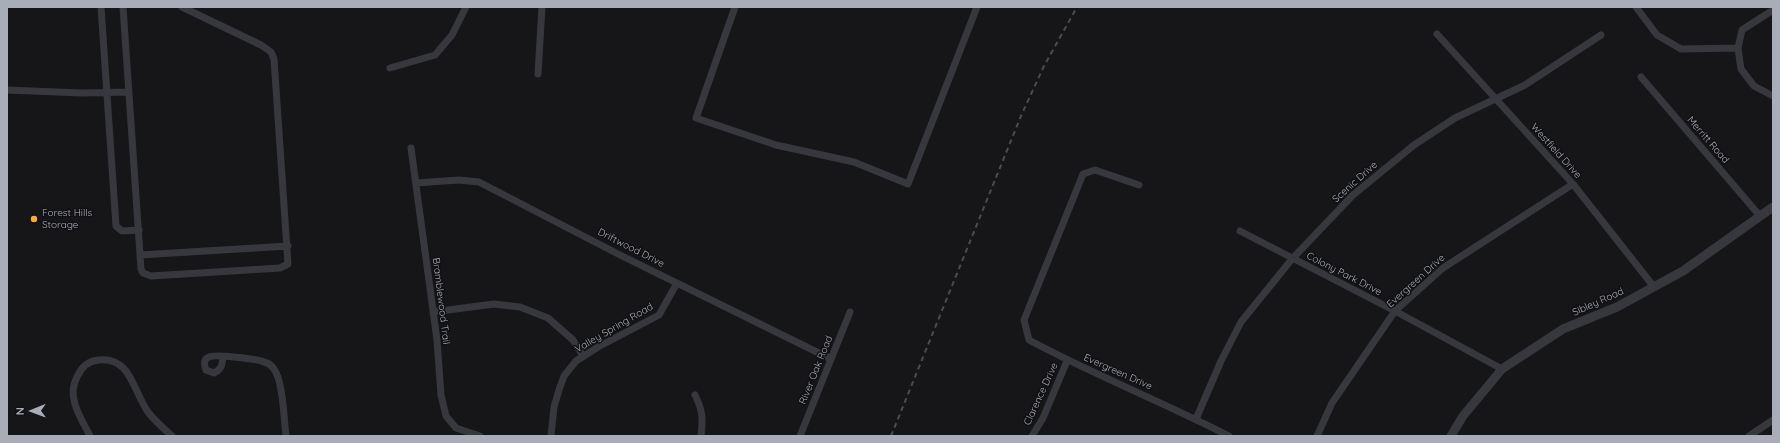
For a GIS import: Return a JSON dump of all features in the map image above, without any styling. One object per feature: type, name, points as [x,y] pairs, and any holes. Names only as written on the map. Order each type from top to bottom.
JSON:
[{"type":"street","points":[[101,7],[116,226],[122,231],[139,230]]},
{"type":"street","points":[[123,7],[141,269],[143,273],[151,276],[280,268],[288,264],[288,246],[274,59],[271,52],[261,44],[182,7]]},
{"type":"street","points":[[390,68],[435,55],[452,35],[466,7]]},
{"type":"street","points":[[538,74],[542,7]]},
{"type":"street","points":[[735,7],[696,118],[776,145],[854,162],[908,184],[977,7]]},
{"type":"street","points":[[1636,7],[1657,35],[1681,49],[1738,48]]},
{"type":"street","points":[[1773,10],[1742,30],[1738,48],[1742,69],[1754,86],[1773,96]]},
{"type":"street","name":"Westfield Drive","points":[[1437,34],[1573,184],[1654,287]]},
{"type":"street","name":"Scenic Drive","points":[[1196,419],[1221,360],[1241,322],[1292,259],[1353,194],[1414,145],[1455,118],[1497,100],[1525,85],[1601,35]]},
{"type":"street","name":"Merritt Road","points":[[1641,77],[1760,216]]},
{"type":"street","points":[[7,90],[129,92]]},
{"type":"street","name":"Bramblewood Trail","points":[[411,148],[433,312],[441,395],[446,416],[456,428],[472,435],[480,436]]},
{"type":"street","name":"Evergreen Drive","points":[[1139,185],[1095,170],[1083,174],[1024,320],[1029,340],[1068,361],[1196,419],[1229,436]]},
{"type":"street","name":"Driftwood Drive","points":[[416,183],[459,180],[479,182],[677,283],[831,359]]},
{"type":"street","name":"Evergreen Drive","points":[[1317,436],[1332,404],[1395,311],[1443,268],[1573,184]]},
{"type":"street","name":"Sibley Road","points":[[1451,436],[1463,416],[1502,369],[1563,329],[1617,307],[1683,271],[1773,207]]},
{"type":"street","name":"Colony Park Drive","points":[[1240,231],[1395,311],[1502,369]]},
{"type":"street","points":[[140,255],[288,246]]},
{"type":"street","name":"Valley Spring Road","points":[[551,436],[554,407],[559,390],[564,376],[576,361],[598,347],[659,314],[677,283]]},
{"type":"street","points":[[433,312],[494,304],[520,307],[548,318],[573,340],[583,356]]},
{"type":"street","name":"River Oak Road","points":[[800,436],[850,312]]},
{"type":"street","points":[[223,357],[264,362],[274,370],[279,381],[286,436]]},
{"type":"street","points":[[90,436],[77,410],[73,390],[78,375],[87,364],[101,360],[116,363],[127,371],[148,412],[172,436]]},
{"type":"street","name":"Clarence Drive","points":[[1032,436],[1043,418],[1068,361]]},
{"type":"street","points":[[695,395],[702,409],[703,423],[701,436]]},
{"type":"street","points":[[1749,436],[1773,420]]},
{"type":"railway","points":[[891,436],[1021,116],[1044,66],[1077,7]]},
{"type":"place","name":"Forest Hills Storage","points":[[34,219]]}]
